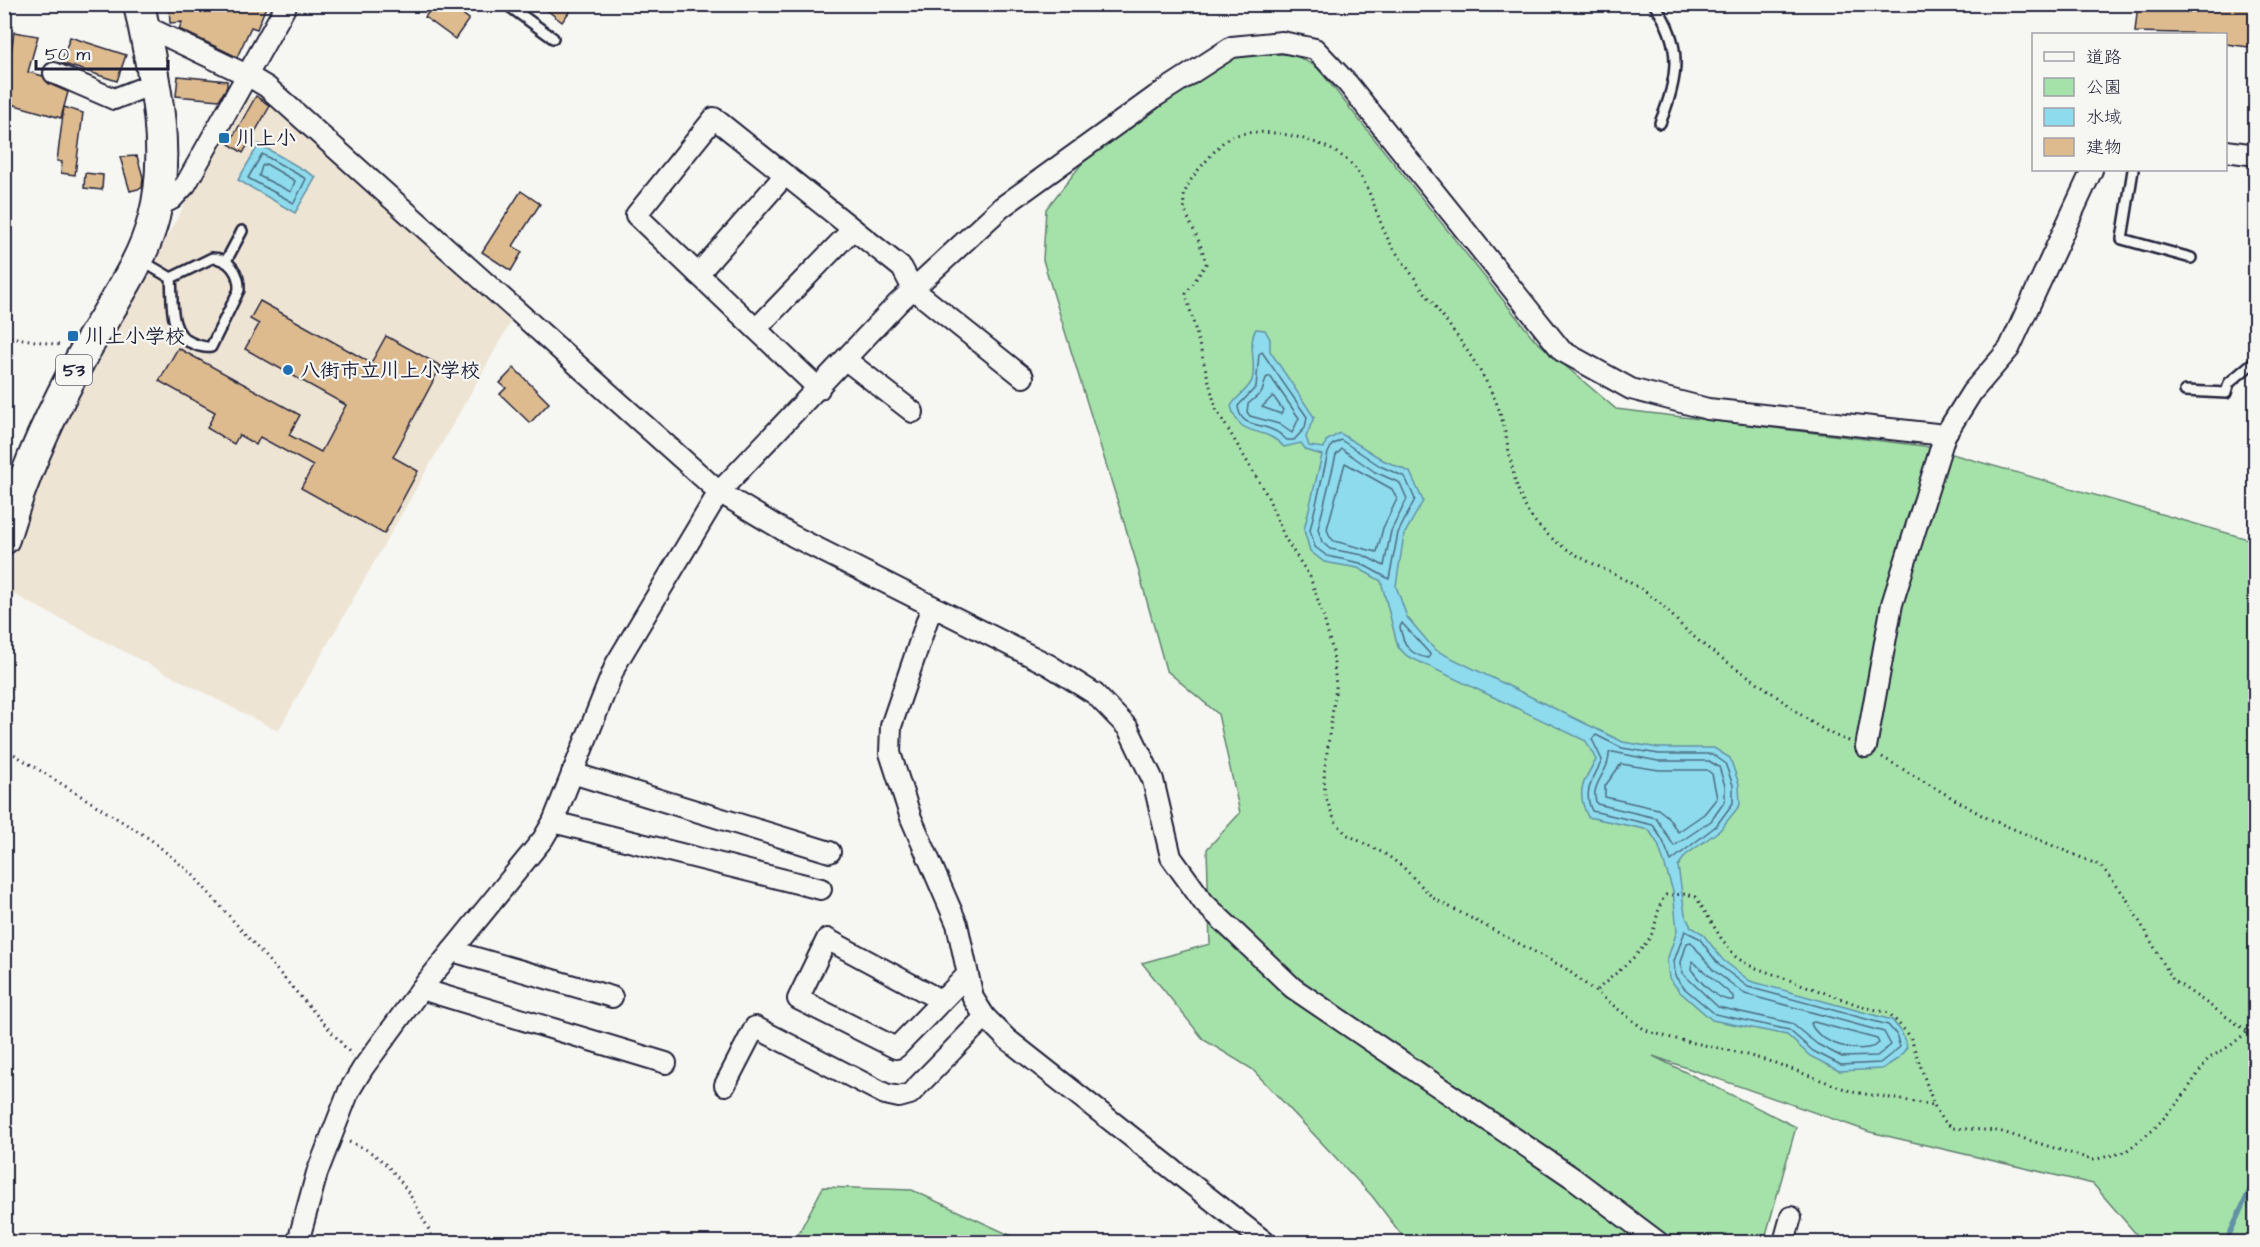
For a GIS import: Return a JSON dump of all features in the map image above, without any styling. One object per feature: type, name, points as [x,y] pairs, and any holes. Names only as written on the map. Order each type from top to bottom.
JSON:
[{"type":"main road","name":"53","points":[[4,539],[30,460],[49,416],[137,258],[150,230],[156,207],[161,160],[155,83],[141,15]]},
{"type":"street","points":[[156,207],[172,199],[186,184],[287,4]]},
{"type":"street","points":[[141,15],[267,87],[719,492],[793,536],[1019,653],[1049,665],[1095,694],[1128,728],[1153,780],[1171,857],[1204,903],[1293,988],[1574,1178],[1658,1242]]},
{"type":"street","points":[[298,1242],[317,1173],[333,1137],[349,1090],[421,989],[543,839],[553,822],[616,664],[719,492],[913,289],[1002,207],[1156,96],[1232,47],[1282,42],[1315,49],[1348,84],[1562,351],[1631,389],[1708,410],[1945,435]]},
{"type":"street","points":[[54,73],[114,99],[155,83]]},
{"type":"street","points":[[819,389],[636,214],[714,118],[902,268],[913,289],[1023,377]]},
{"type":"street","points":[[2227,151],[2256,155]]},
{"type":"street","points":[[1866,747],[1892,604],[1945,435],[1972,392],[2009,349],[2092,171]]},
{"type":"street","points":[[698,274],[785,175]]},
{"type":"street","points":[[756,329],[853,229]]},
{"type":"street","points":[[846,360],[913,412]]},
{"type":"street","points":[[932,606],[891,726],[890,753],[911,818],[957,924],[973,998],[985,1017],[1007,1039],[1265,1242]]},
{"type":"street","points":[[572,773],[830,852]]},
{"type":"street","points":[[553,822],[821,889]]},
{"type":"street","points":[[942,1001],[827,939],[798,999],[896,1048],[942,1001],[967,975]]},
{"type":"street","points":[[452,951],[612,997]]},
{"type":"street","points":[[421,989],[666,1063]]},
{"type":"street","points":[[725,1084],[755,1027],[885,1094],[899,1097],[910,1094],[985,1017]]},
{"type":"street","points":[[1784,1242],[1791,1217]]},
{"type":"lane","points":[[506,4],[553,38]]},
{"type":"lane","points":[[1654,4],[1674,43],[1676,66],[1672,93],[1660,123]]},
{"type":"lane","points":[[2133,171],[2122,239],[2191,258]]},
{"type":"lane","points":[[226,261],[242,231]]},
{"type":"lane","points":[[137,258],[171,278]]},
{"type":"lane","points":[[212,258],[226,261],[239,281],[239,290],[211,347],[205,348],[186,341],[176,331],[171,278],[212,258]]},
{"type":"lane","points":[[2185,391],[2226,393],[2229,383],[2256,360]]},
{"type":"path","points":[[1934,1105],[1853,1092],[1736,1052],[1645,1030],[1617,1010],[1597,990],[1565,968],[1433,898],[1404,868],[1387,855],[1346,834],[1331,812],[1325,796],[1324,774],[1336,687],[1333,652],[1310,577],[1285,538],[1267,495],[1216,409],[1185,294],[1206,264],[1203,248],[1182,208],[1183,192],[1197,170],[1229,137],[1261,130],[1287,135],[1347,159],[1357,171],[1388,240],[1471,357],[1492,393],[1509,442],[1513,470],[1522,501],[1535,521],[1557,544],[1655,599],[1691,635],[1725,662],[1776,695],[1799,716],[1829,734],[1866,747],[1985,817],[2101,866],[2125,896],[2173,980],[2256,1038]]},
{"type":"path","points":[[4,336],[86,349]]},
{"type":"path","points":[[4,748],[150,839],[192,874],[363,1068]]},
{"type":"path","points":[[1597,990],[1647,943],[1655,929],[1662,900],[1666,895],[1687,894],[1696,897],[1729,948],[1748,965],[1864,1007],[1890,1013],[1910,1036],[1934,1105],[1941,1118],[1952,1128],[1999,1131],[2092,1160],[2110,1158],[2125,1152],[2153,1130],[2181,1099],[2208,1059],[2247,1032]]},
{"type":"path","points":[[333,1137],[365,1148],[379,1157],[408,1191],[435,1242]]},
{"type":"shaded area","name":"八街市立川上小学校","points":[[261,93],[511,322],[278,731],[7,591],[14,552],[38,479],[66,419],[242,101]]},
{"type":"green space","points":[[1239,54],[1293,54],[1317,67],[1535,340],[1616,409],[1924,446],[2255,541],[2255,1242],[2143,1242],[2093,1184],[1870,1132],[1653,1056],[1796,1127],[1764,1242],[1407,1242],[1372,1196],[1252,1069],[1204,1040],[1142,963],[1210,944],[1207,849],[1240,813],[1218,714],[1166,670],[1135,558],[1043,260],[1046,209],[1091,152]]},
{"type":"green space","points":[[823,1187],[912,1190],[1025,1242],[794,1242]]},
{"type":"water","points":[[259,144],[316,177],[295,213],[238,180]]},
{"type":"water","points":[[1256,329],[1265,330],[1270,339],[1270,351],[1314,417],[1306,437],[1309,446],[1324,448],[1326,441],[1340,433],[1383,460],[1410,472],[1423,501],[1404,535],[1396,586],[1407,617],[1435,650],[1623,742],[1659,748],[1714,748],[1730,758],[1739,784],[1740,805],[1720,830],[1686,855],[1678,866],[1685,914],[1691,927],[1702,933],[1723,960],[1750,981],[1892,1020],[1901,1031],[1907,1047],[1899,1058],[1882,1069],[1839,1071],[1810,1056],[1787,1035],[1712,1020],[1680,992],[1669,978],[1667,960],[1677,931],[1673,891],[1658,844],[1649,830],[1588,817],[1582,801],[1582,788],[1596,760],[1586,741],[1407,656],[1398,647],[1381,581],[1358,568],[1324,562],[1310,551],[1304,530],[1322,455],[1306,450],[1301,443],[1284,447],[1268,435],[1246,428],[1235,417],[1231,406],[1252,380],[1252,341]]},
{"type":"building","points":[[169,4],[267,4],[257,29],[251,27],[237,57],[179,29],[182,22],[170,23]]},
{"type":"building","points":[[434,4],[449,4],[469,19],[455,39],[425,17]]},
{"type":"building","points":[[539,4],[575,4],[562,22]]},
{"type":"building","points":[[2138,4],[2256,4],[2256,48],[2227,44],[2227,33],[2135,32]]},
{"type":"building","points":[[14,32],[38,36],[28,72],[43,76],[49,84],[68,92],[61,118],[4,102]]},
{"type":"building","points":[[70,37],[126,55],[117,81],[61,63]]},
{"type":"building","points":[[178,76],[227,81],[227,87],[219,100],[176,96]]},
{"type":"building","points":[[256,96],[270,106],[243,153],[229,144]]},
{"type":"building","points":[[64,107],[83,113],[75,175],[61,173],[62,162],[57,161]]},
{"type":"building","points":[[137,156],[143,177],[142,188],[130,191],[120,157]]},
{"type":"building","points":[[85,173],[103,175],[102,190],[84,188]]},
{"type":"building","points":[[521,191],[540,204],[513,246],[522,252],[511,271],[482,252]]},
{"type":"building","points":[[260,301],[371,363],[386,336],[441,366],[393,457],[418,471],[384,534],[301,488],[313,466],[260,437],[256,445],[239,435],[234,444],[207,428],[215,412],[159,381],[178,348],[300,415],[289,435],[321,452],[346,405],[245,349],[259,324],[250,319]]},
{"type":"building","points":[[514,368],[549,403],[530,423],[500,394],[506,388],[500,383]]},
{"type":"waterway","points":[[2226,1242],[2256,1176]]},
{"type":"place","name":"川上小","points":[[224,138]]},
{"type":"place","name":"川上小学校","points":[[73,336]]},
{"type":"place","name":"八街市立川上小学校","points":[[288,370]]}]
